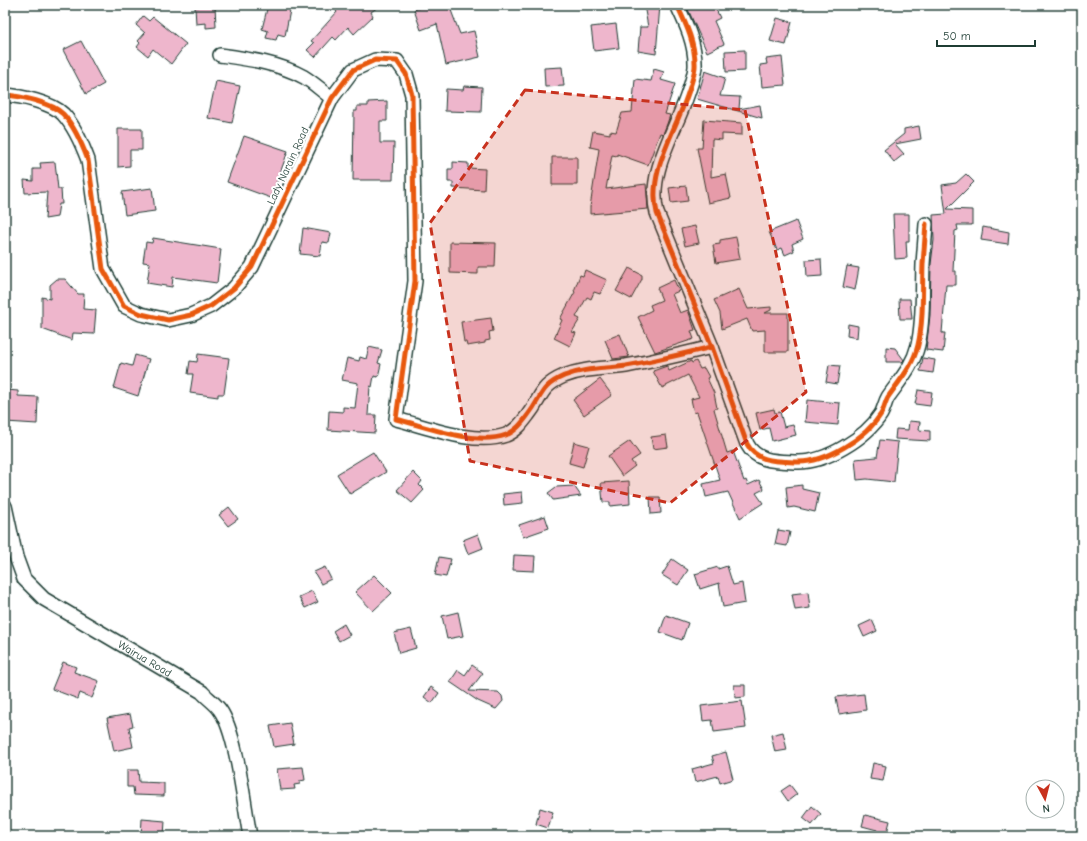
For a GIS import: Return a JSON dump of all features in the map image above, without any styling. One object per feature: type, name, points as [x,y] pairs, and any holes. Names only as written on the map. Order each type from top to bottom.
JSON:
[{"type":"street","points":[[677,5],[691,39],[695,66],[682,110],[662,157],[655,185],[655,203],[657,214],[712,347],[747,444],[750,450],[758,457],[772,461],[805,462],[828,455],[850,444],[865,432],[881,414],[888,398],[909,369],[918,347],[922,320],[923,262],[926,224]]},
{"type":"street","points":[[220,55],[257,61],[288,69],[304,78],[332,98]]},
{"type":"street","name":"Lady Narain Road","points":[[5,95],[26,98],[62,113],[82,145],[88,160],[103,269],[124,306],[141,314],[168,320],[191,315],[212,306],[234,288],[252,267],[332,98],[353,70],[376,60],[397,61],[406,74],[412,95],[415,281],[396,419],[464,436],[488,437],[506,435],[518,428],[529,414],[546,386],[563,377],[579,371],[638,364],[712,347]]},
{"type":"street","name":"Wairua Road","points":[[5,506],[16,557],[24,579],[44,600],[202,692],[220,710],[230,732],[237,760],[250,836]]},
{"type":"highlighted area","points":[[525,90],[745,110],[806,392],[670,503],[470,461],[430,223]]},
{"type":"building","points":[[199,5],[215,5],[216,27],[206,28],[206,23],[196,24],[195,7],[199,7]]},
{"type":"building","points":[[268,5],[291,5],[285,36],[278,34],[276,40],[266,38],[268,31],[262,29]]},
{"type":"building","points":[[331,5],[381,5],[371,12],[373,16],[354,34],[348,27],[336,40],[333,37],[315,57],[307,50],[314,43],[311,41],[337,12]]},
{"type":"building","points":[[426,5],[449,5],[460,34],[474,31],[480,57],[446,65],[437,24],[421,30],[414,10]]},
{"type":"building","points":[[644,5],[660,5],[656,54],[638,51],[640,27],[648,27]]},
{"type":"building","points":[[686,5],[714,5],[720,18],[714,21],[724,44],[707,52]]},
{"type":"building","points":[[143,16],[149,21],[153,17],[186,44],[171,64],[153,49],[148,56],[137,47],[140,43],[138,41],[145,33],[136,25]]},
{"type":"building","points":[[777,18],[792,22],[786,45],[770,41]]},
{"type":"building","points":[[616,24],[619,48],[594,51],[591,27]]},
{"type":"building","points":[[81,41],[104,84],[86,94],[63,50]]},
{"type":"building","points":[[745,50],[745,71],[726,72],[725,51]]},
{"type":"building","points":[[782,57],[785,85],[762,87],[760,65],[767,64],[766,59]]},
{"type":"building","points":[[562,67],[564,86],[545,87],[544,68]]},
{"type":"building","points":[[654,69],[664,72],[661,80],[675,84],[665,114],[670,115],[663,134],[660,133],[648,165],[617,154],[617,156],[612,155],[606,189],[646,184],[648,209],[590,214],[599,149],[590,147],[593,131],[610,134],[610,131],[616,132],[622,113],[632,112],[635,79],[651,81]]},
{"type":"building","points":[[705,71],[725,78],[720,96],[740,97],[739,109],[760,105],[762,118],[697,99]]},
{"type":"building","points":[[216,81],[240,86],[232,123],[208,118]]},
{"type":"building","points":[[464,86],[482,87],[481,112],[445,111],[446,89],[463,90]]},
{"type":"building","points":[[387,101],[387,121],[380,121],[380,143],[394,143],[393,180],[353,180],[354,111],[357,111],[357,106],[368,106],[368,102]]},
{"type":"building","points":[[704,120],[742,123],[742,135],[722,134],[722,140],[712,139],[711,177],[726,174],[731,198],[708,203],[697,148],[702,148]]},
{"type":"building","points":[[919,126],[921,139],[895,144],[904,154],[894,162],[884,150],[904,134],[904,129]]},
{"type":"building","points":[[118,129],[142,129],[142,150],[130,150],[130,166],[118,167]]},
{"type":"building","points":[[244,136],[288,151],[271,198],[227,182]]},
{"type":"building","points":[[552,157],[577,157],[577,185],[552,185]]},
{"type":"building","points":[[55,162],[58,189],[61,189],[62,204],[59,204],[57,217],[45,219],[47,192],[25,193],[24,180],[33,181],[33,169],[41,169],[40,163]]},
{"type":"building","points":[[453,162],[468,163],[468,168],[485,169],[484,190],[453,188],[453,182],[448,182],[448,169],[453,169]]},
{"type":"building","points":[[966,174],[974,182],[947,209],[972,210],[972,225],[957,225],[958,230],[955,231],[953,271],[956,271],[956,285],[946,285],[942,333],[945,333],[943,352],[926,350],[930,315],[931,264],[934,240],[933,215],[946,214],[942,185],[956,183]]},
{"type":"building","points":[[686,186],[688,201],[671,203],[669,188]]},
{"type":"building","points":[[152,188],[155,211],[125,215],[122,192]]},
{"type":"building","points":[[893,214],[909,214],[909,241],[906,241],[907,258],[895,259]]},
{"type":"building","points":[[796,221],[803,239],[792,244],[794,251],[785,255],[782,248],[777,250],[769,232]]},
{"type":"building","points":[[695,226],[699,243],[685,246],[681,229]]},
{"type":"building","points":[[983,227],[1009,232],[1008,244],[981,240]]},
{"type":"building","points":[[303,228],[331,233],[329,243],[322,242],[320,256],[300,254]]},
{"type":"building","points":[[736,237],[740,259],[716,263],[713,245],[720,244],[720,240]]},
{"type":"building","points":[[153,238],[221,249],[217,283],[173,277],[172,287],[147,283],[150,263],[143,262],[146,242],[152,243]]},
{"type":"building","points":[[450,242],[496,243],[495,267],[478,267],[478,274],[450,273]]},
{"type":"building","points":[[821,259],[822,276],[807,277],[806,260]]},
{"type":"building","points":[[847,266],[859,268],[855,290],[843,287]]},
{"type":"building","points":[[629,268],[642,275],[642,279],[631,299],[616,291]]},
{"type":"building","points":[[585,270],[607,280],[600,294],[594,292],[591,299],[587,297],[576,317],[580,319],[572,332],[576,333],[570,346],[554,338],[562,320],[560,319],[575,292],[574,291],[580,275],[583,276]]},
{"type":"building","points":[[57,279],[65,279],[78,294],[84,294],[83,309],[96,310],[94,334],[73,333],[72,340],[42,329],[42,297],[50,299],[50,285]]},
{"type":"building","points":[[674,280],[679,291],[672,294],[680,313],[688,310],[695,330],[691,331],[694,339],[655,352],[638,317],[652,310],[650,305],[662,300],[657,288]]},
{"type":"building","points":[[739,289],[748,309],[771,307],[771,310],[765,313],[788,313],[788,352],[765,352],[765,330],[752,331],[747,319],[722,329],[720,313],[714,300]]},
{"type":"building","points":[[899,299],[910,299],[912,319],[900,319]]},
{"type":"building","points":[[491,318],[493,331],[489,332],[490,340],[485,341],[485,343],[467,346],[466,342],[464,342],[461,322]]},
{"type":"building","points":[[848,324],[858,326],[857,338],[847,336]]},
{"type":"building","points":[[620,334],[629,357],[613,359],[605,340]]},
{"type":"building","points":[[369,347],[382,350],[378,363],[381,364],[378,377],[374,376],[372,387],[370,386],[368,415],[376,415],[375,433],[328,430],[329,411],[343,412],[343,407],[355,408],[358,383],[342,380],[347,358],[359,361],[360,357],[366,359]]},
{"type":"building","points":[[886,347],[895,348],[904,360],[902,362],[886,362]]},
{"type":"building","points":[[198,354],[229,358],[224,394],[218,394],[218,397],[190,393],[193,374],[188,374],[190,361],[197,362]]},
{"type":"building","points":[[135,355],[149,359],[138,396],[114,388],[121,363],[132,366]]},
{"type":"building","points":[[923,358],[935,360],[933,373],[920,371]]},
{"type":"building","points":[[691,361],[692,363],[696,361],[700,369],[704,368],[709,377],[707,378],[714,393],[717,408],[714,409],[727,453],[733,451],[744,481],[746,480],[748,485],[759,480],[764,489],[756,493],[763,503],[740,518],[728,492],[706,497],[703,484],[720,480],[697,412],[694,413],[691,399],[699,397],[688,375],[662,388],[653,371],[667,366],[669,371]]},
{"type":"building","points":[[829,365],[840,366],[837,384],[826,382]]},
{"type":"building","points":[[600,379],[612,395],[584,415],[573,400]]},
{"type":"building","points":[[7,390],[18,391],[18,396],[38,397],[37,424],[6,422]]},
{"type":"building","points":[[918,390],[932,392],[930,406],[915,404]]},
{"type":"building","points":[[807,400],[840,403],[838,425],[805,422]]},
{"type":"building","points":[[774,409],[775,413],[780,412],[784,427],[793,425],[796,435],[772,441],[769,428],[760,430],[756,413]]},
{"type":"building","points":[[909,421],[920,422],[919,430],[930,431],[930,441],[895,439],[896,429],[908,430]]},
{"type":"building","points":[[666,435],[668,447],[653,449],[651,437]]},
{"type":"building","points":[[880,440],[898,442],[894,482],[867,479],[857,480],[855,459],[877,457]]},
{"type":"building","points":[[630,441],[640,455],[631,461],[635,466],[622,476],[608,456]]},
{"type":"building","points":[[574,442],[589,446],[583,467],[569,463]]},
{"type":"building","points":[[373,452],[386,472],[350,494],[337,474]]},
{"type":"building","points":[[413,472],[422,481],[419,485],[424,490],[412,503],[397,490]]},
{"type":"building","points":[[629,481],[630,504],[610,506],[610,502],[603,502],[601,483]]},
{"type":"building","points":[[802,485],[802,489],[819,493],[815,512],[794,507],[788,508],[786,487]]},
{"type":"building","points":[[574,486],[581,496],[553,500],[548,493],[556,487]]},
{"type":"building","points":[[522,492],[523,503],[504,505],[503,494]]},
{"type":"building","points":[[650,497],[660,497],[661,513],[651,514]]},
{"type":"building","points":[[229,507],[238,519],[228,526],[219,515]]},
{"type":"building","points":[[545,516],[549,528],[523,537],[519,525]]},
{"type":"building","points":[[778,530],[790,532],[787,546],[775,544]]},
{"type":"building","points":[[478,534],[483,548],[468,554],[463,540]]},
{"type":"building","points":[[514,555],[535,556],[534,571],[513,570]]},
{"type":"building","points":[[439,557],[451,559],[446,577],[435,575]]},
{"type":"building","points":[[672,559],[688,570],[678,585],[662,575]]},
{"type":"building","points":[[727,566],[733,585],[742,583],[745,603],[723,607],[719,583],[700,589],[695,574],[718,567],[718,569]]},
{"type":"building","points":[[325,567],[331,579],[321,584],[314,572]]},
{"type":"building","points":[[374,575],[392,593],[373,611],[355,592]]},
{"type":"building","points":[[312,591],[318,602],[305,608],[299,597]]},
{"type":"building","points":[[808,592],[810,608],[795,610],[792,594]]},
{"type":"building","points":[[458,612],[463,636],[447,639],[442,616]]},
{"type":"building","points":[[666,615],[688,623],[682,640],[660,632]]},
{"type":"building","points":[[872,620],[877,631],[864,637],[859,626]]},
{"type":"building","points":[[344,624],[350,635],[339,641],[333,631]]},
{"type":"building","points":[[411,629],[416,648],[399,653],[394,633]]},
{"type":"building","points":[[63,662],[76,667],[74,672],[99,681],[92,698],[80,693],[78,699],[52,689]]},
{"type":"building","points":[[472,665],[483,673],[469,691],[498,692],[502,696],[503,701],[496,709],[478,701],[450,682],[458,670],[465,675]]},
{"type":"building","points":[[734,685],[745,685],[745,697],[735,698]]},
{"type":"building","points":[[431,687],[439,693],[432,703],[424,697]]},
{"type":"building","points":[[864,694],[866,710],[839,714],[836,697]]},
{"type":"building","points":[[742,701],[746,728],[714,732],[712,720],[703,721],[701,706]]},
{"type":"building","points":[[130,714],[133,726],[129,727],[133,747],[114,751],[107,718]]},
{"type":"building","points":[[290,723],[294,744],[274,747],[270,726]]},
{"type":"building","points":[[783,732],[787,750],[775,752],[771,735]]},
{"type":"building","points":[[726,752],[733,779],[720,783],[718,776],[695,782],[692,769],[714,763],[712,756]]},
{"type":"building","points":[[873,763],[886,766],[883,781],[870,779]]},
{"type":"building","points":[[303,767],[305,780],[300,781],[300,784],[294,785],[295,789],[280,790],[277,769]]},
{"type":"building","points":[[127,770],[138,770],[139,782],[164,783],[164,796],[134,795],[133,787],[127,787]]},
{"type":"building","points":[[790,785],[797,794],[788,801],[781,791]]},
{"type":"building","points":[[812,806],[821,814],[812,825],[803,818]]},
{"type":"building","points":[[540,808],[553,812],[548,828],[536,824]]},
{"type":"building","points":[[865,815],[890,821],[886,836],[876,834],[877,830],[862,826]]},
{"type":"building","points":[[142,819],[165,821],[164,836],[141,836]]},
{"type":"cycle path","points":[[677,5],[687,27],[692,43],[695,67],[687,96],[663,154],[659,168],[655,198],[657,213],[712,347],[747,444],[756,455],[769,460],[797,462],[820,458],[832,454],[855,440],[865,432],[881,414],[888,397],[913,360],[918,345],[922,315],[923,264],[926,224]]},
{"type":"cycle path","points":[[5,95],[44,103],[58,110],[71,124],[78,136],[88,160],[103,269],[124,306],[141,314],[168,320],[191,315],[211,306],[234,288],[252,267],[332,98],[353,70],[375,60],[397,61],[406,74],[412,95],[415,281],[396,419],[466,437],[493,438],[506,435],[516,429],[533,408],[542,392],[550,384],[564,376],[587,370],[637,364],[712,347]]}]
